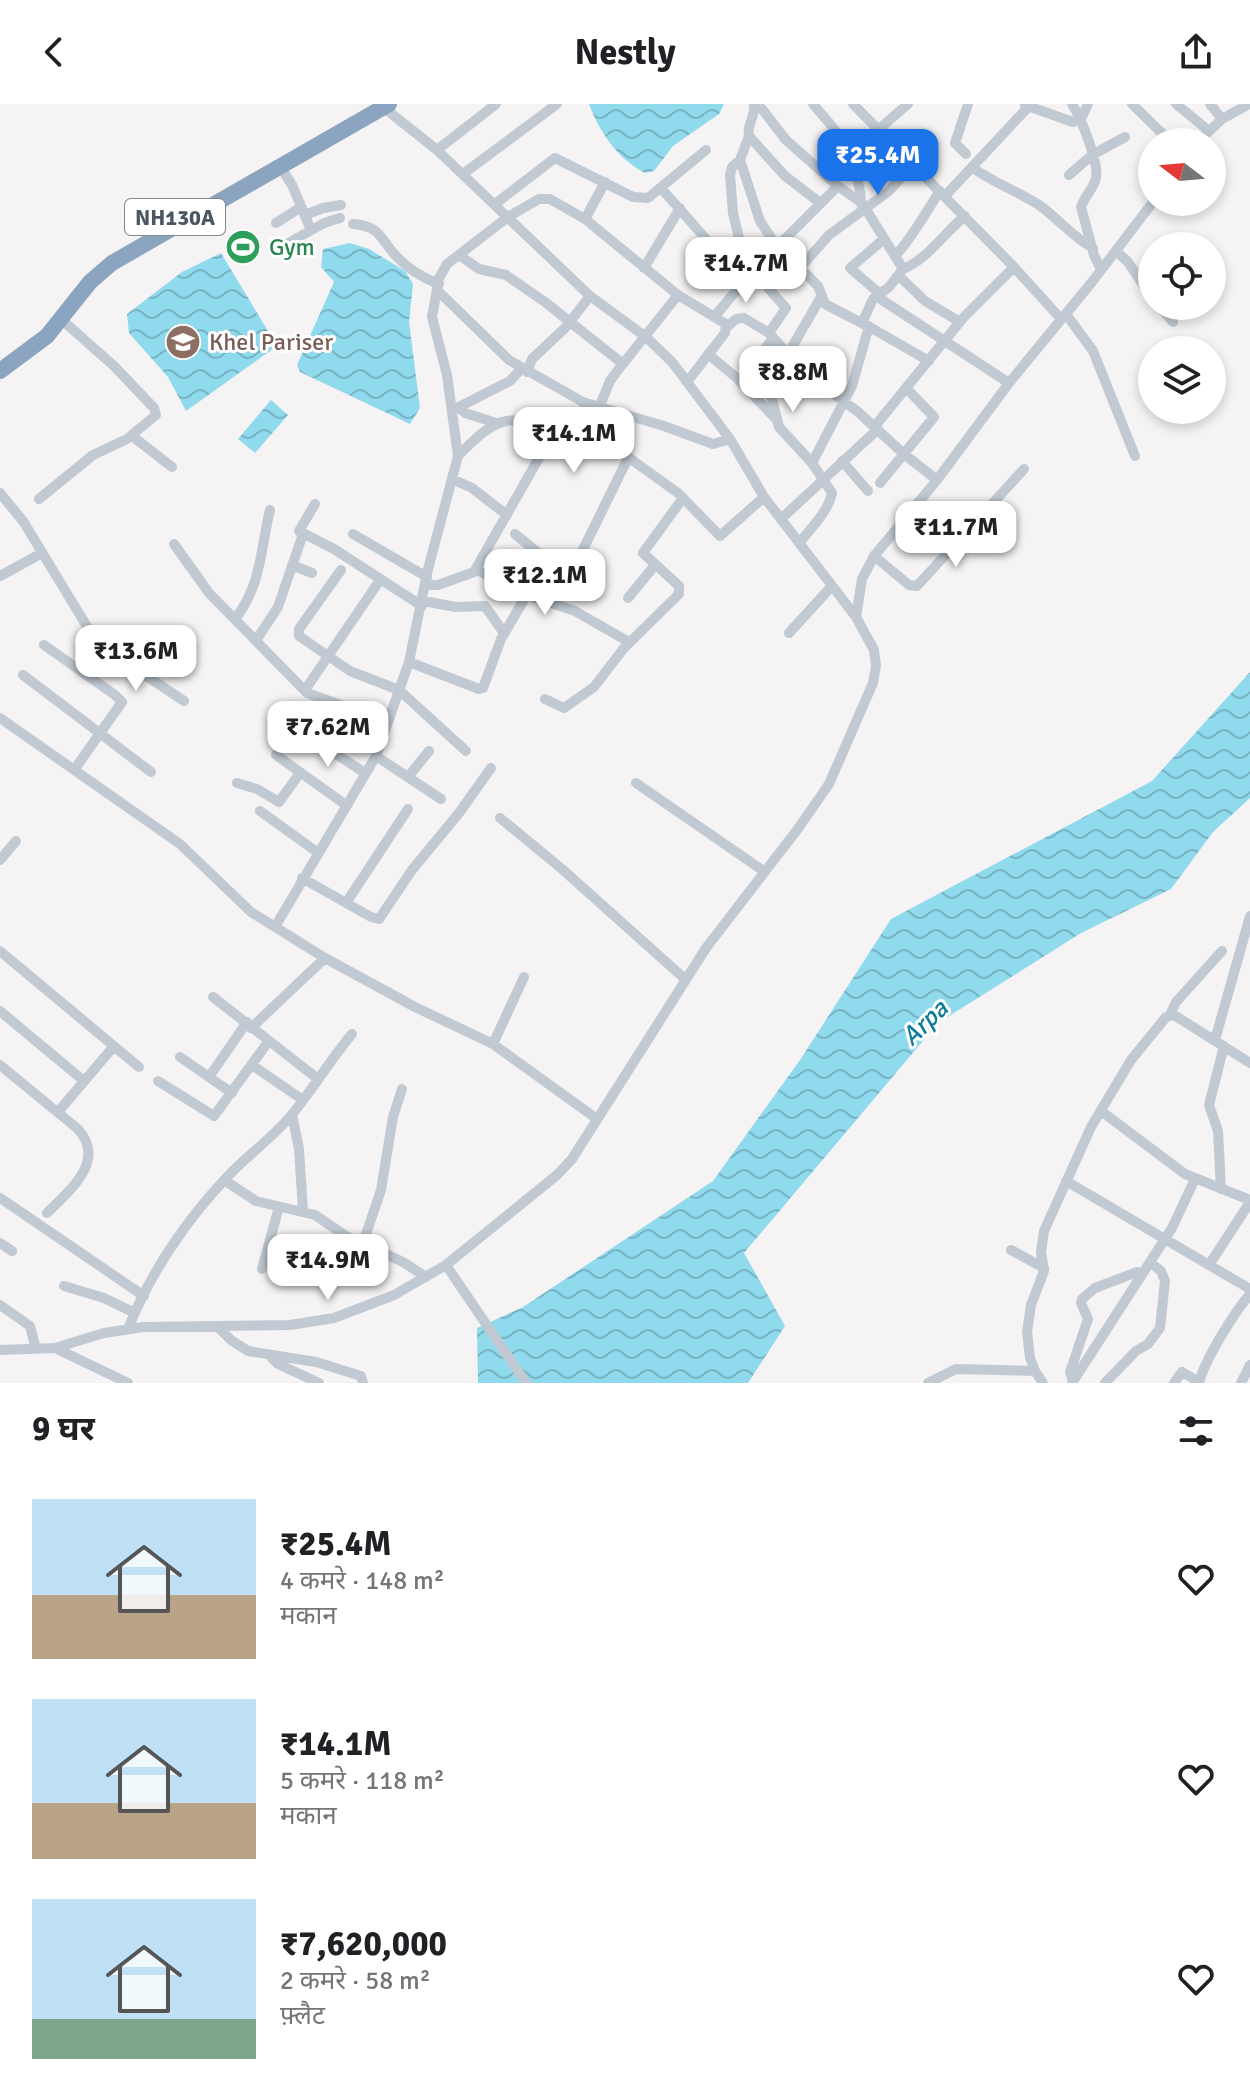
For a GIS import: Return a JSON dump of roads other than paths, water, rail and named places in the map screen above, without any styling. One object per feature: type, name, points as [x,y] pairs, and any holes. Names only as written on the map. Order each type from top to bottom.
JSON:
[{"type":"highway","name":"NH130A","points":[[0,371],[35,348],[62,320],[90,282],[112,263],[382,105]]},
{"type":"highway","name":"NH130A","points":[[0,361],[40,332],[85,276],[108,256],[382,105]]},
{"type":"street","points":[[437,150],[496,104]]},
{"type":"street","points":[[463,174],[557,104]]},
{"type":"street","points":[[813,104],[844,145],[861,207]]},
{"type":"street","points":[[853,104],[1064,317],[1093,351],[1135,456]]},
{"type":"street","points":[[878,130],[908,104]]},
{"type":"street","points":[[966,154],[955,143],[968,104]]},
{"type":"street","points":[[1072,104],[1081,119],[1092,155],[1096,178],[1081,204],[1101,270]]},
{"type":"street","points":[[895,256],[912,237],[918,222],[943,194],[973,168],[1027,105],[1073,122],[1081,119],[1088,104]]},
{"type":"street","points":[[1132,104],[1157,128]]},
{"type":"street","points":[[1176,104],[1205,128]]},
{"type":"street","points":[[1210,104],[1222,119]]},
{"type":"street","points":[[0,1350],[55,1348],[128,1329],[290,1325],[334,1318],[374,1304],[446,1265],[557,1175],[572,1159],[706,948],[829,784],[873,683],[876,666],[874,650],[856,617],[764,497],[730,439],[672,362],[646,337],[590,296],[437,150],[382,105]]},
{"type":"street","points":[[1212,128],[1244,106]]},
{"type":"street","points":[[799,543],[830,501],[832,493],[812,463],[784,434],[777,420],[767,379],[756,361],[786,308],[749,261],[739,241],[733,213],[731,170],[740,160],[749,136],[748,130],[760,108],[786,140],[861,207],[895,256],[901,272],[925,301],[960,322]]},
{"type":"street","points":[[749,136],[785,176],[819,202]]},
{"type":"street","points":[[1069,175],[1092,155],[1125,137]]},
{"type":"street","points":[[495,204],[555,158],[638,198],[648,198],[706,150]]},
{"type":"street","points":[[740,160],[760,221],[775,244],[818,286],[821,297],[831,308],[929,361]]},
{"type":"street","points":[[800,268],[829,235],[861,207],[889,191],[913,164]]},
{"type":"street","points":[[280,166],[311,230]]},
{"type":"street","points":[[973,168],[1041,207],[1093,248]]},
{"type":"street","points":[[585,219],[605,182]]},
{"type":"street","points":[[749,261],[775,244],[838,186]]},
{"type":"street","points":[[661,188],[743,284]]},
{"type":"street","points":[[275,927],[376,756],[409,662],[458,456],[456,409],[432,317],[447,264],[508,217],[533,201],[544,198],[585,219],[678,295],[715,316],[727,327]]},
{"type":"street","points":[[276,223],[303,211],[341,205]]},
{"type":"street","points":[[644,268],[680,208]]},
{"type":"street","points":[[812,463],[858,372],[865,324],[877,295],[889,287],[901,272],[927,254],[942,235],[965,216]]},
{"type":"street","points":[[856,617],[858,591],[874,556],[1142,216]]},
{"type":"street","points":[[283,246],[340,218]]},
{"type":"street","points":[[353,224],[372,228],[389,244],[397,257],[439,287],[499,351],[524,370],[595,406],[713,444],[730,439]]},
{"type":"street","points":[[884,239],[850,268],[877,295],[1009,383]]},
{"type":"street","points":[[1116,251],[1138,277]]},
{"type":"street","points":[[459,255],[479,269],[506,275],[623,364]]},
{"type":"street","points":[[781,519],[877,428],[960,322],[1014,267]]},
{"type":"street","points":[[715,316],[757,273]]},
{"type":"street","points":[[353,534],[426,581],[444,584],[471,574],[552,436],[579,414],[595,406],[610,381],[678,295]]},
{"type":"street","points":[[456,409],[510,381],[524,370],[571,322],[590,296]]},
{"type":"street","points":[[788,354],[821,297]]},
{"type":"street","points":[[687,382],[727,327],[736,319],[744,318],[771,335],[807,375],[845,402],[937,480]]},
{"type":"street","points":[[39,499],[93,455],[132,436],[154,418],[156,412],[114,366],[62,320]]},
{"type":"street","points":[[708,354],[728,369],[777,420]]},
{"type":"street","points":[[880,483],[934,417],[907,389]]},
{"type":"street","points":[[456,409],[496,423]]},
{"type":"street","points":[[579,414],[628,458],[669,485],[720,536],[764,497]]},
{"type":"street","points":[[458,456],[496,423],[509,420],[528,420],[552,436],[571,458],[599,435]]},
{"type":"street","points":[[132,436],[172,467]]},
{"type":"street","points":[[571,574],[628,458]]},
{"type":"street","points":[[842,461],[868,491]]},
{"type":"street","points":[[874,556],[909,585],[917,586],[1024,469]]},
{"type":"street","points":[[452,479],[472,488],[507,515]]},
{"type":"street","points":[[0,493],[23,521],[97,643],[184,701]]},
{"type":"street","points":[[545,699],[561,708],[567,707],[594,687],[629,642],[680,591],[679,586],[643,553],[683,498]]},
{"type":"street","points":[[315,504],[299,528],[303,534],[334,549],[422,604],[485,606],[504,633]]},
{"type":"street","points":[[235,619],[254,591],[270,510]]},
{"type":"street","points":[[257,639],[275,615],[303,534]]},
{"type":"street","points":[[515,534],[547,560],[591,584]]},
{"type":"street","points":[[174,544],[200,581],[305,690],[319,699],[388,722]]},
{"type":"street","points":[[0,576],[42,553]]},
{"type":"street","points":[[409,662],[481,689],[504,633],[547,560]]},
{"type":"street","points":[[292,565],[312,573]]},
{"type":"street","points":[[628,598],[655,565]]},
{"type":"street","points":[[476,569],[515,591],[575,611],[629,642]]},
{"type":"street","points":[[341,570],[297,631],[299,636],[350,671],[399,690],[466,751]]},
{"type":"street","points":[[305,690],[380,580]]},
{"type":"street","points":[[789,633],[832,586]]},
{"type":"street","points":[[44,645],[120,699],[121,705],[74,770]]},
{"type":"street","points":[[23,675],[151,772]]},
{"type":"street","points":[[0,718],[180,844],[251,912],[325,958],[415,1007],[493,1044],[597,1119]]},
{"type":"street","points":[[309,736],[365,773]]},
{"type":"street","points":[[408,777],[429,751]]},
{"type":"street","points":[[276,755],[346,805]]},
{"type":"street","points":[[376,756],[441,799]]},
{"type":"street","points":[[302,878],[379,919],[412,870],[491,768]]},
{"type":"street","points":[[237,783],[265,793],[279,802],[300,773]]},
{"type":"street","points":[[636,783],[765,872]]},
{"type":"street","points":[[346,903],[408,809]]},
{"type":"street","points":[[260,811],[317,852]]},
{"type":"street","points":[[500,818],[573,878],[685,979]]},
{"type":"street","points":[[0,860],[16,841]]},
{"type":"street","points":[[1221,1189],[1218,1131],[1209,1105],[1219,1043],[1250,916]]},
{"type":"street","points":[[0,951],[139,1067]]},
{"type":"street","points":[[928,1383],[956,1369],[967,1375],[1036,1379],[1030,1358],[1028,1318],[1044,1268],[1041,1242],[1066,1181],[1131,1060],[1170,1015],[1176,1002],[1222,951]]},
{"type":"street","points":[[209,1077],[249,1025],[325,958]]},
{"type":"street","points":[[493,1044],[524,977]]},
{"type":"street","points":[[213,997],[318,1079]]},
{"type":"street","points":[[0,1011],[84,1081]]},
{"type":"street","points":[[1170,1015],[1250,1063]]},
{"type":"street","points":[[128,1329],[176,1240],[224,1180],[292,1114],[352,1034]]},
{"type":"street","points":[[158,1081],[212,1116],[218,1113],[268,1042]]},
{"type":"street","points":[[58,1112],[114,1046]]},
{"type":"street","points":[[180,1057],[232,1093]]},
{"type":"street","points":[[0,1065],[58,1112],[84,1139],[88,1159],[82,1176],[47,1213]]},
{"type":"street","points":[[252,1065],[303,1100]]},
{"type":"street","points":[[363,1243],[381,1190],[390,1132],[402,1089]]},
{"type":"street","points":[[1101,1111],[1168,1164],[1195,1179],[1250,1201],[1209,1265]]},
{"type":"street","points":[[292,1114],[299,1149],[303,1211]]},
{"type":"street","points":[[1072,1382],[1164,1241],[1195,1179]]},
{"type":"street","points":[[224,1180],[249,1197],[315,1215],[346,1236],[403,1262],[426,1277]]},
{"type":"street","points":[[1066,1181],[1250,1291],[1199,1382],[1182,1372],[1174,1383]]},
{"type":"street","points":[[0,1198],[144,1296]]},
{"type":"street","points":[[262,1269],[279,1207]]},
{"type":"street","points":[[0,1243],[12,1251]]},
{"type":"street","points":[[1011,1250],[1044,1268]]},
{"type":"street","points":[[1105,1383],[1136,1351],[1148,1344],[1160,1328],[1165,1281],[1161,1271],[1150,1262]]},
{"type":"street","points":[[446,1265],[526,1383]]},
{"type":"street","points":[[1072,1382],[1070,1372],[1088,1319],[1082,1299],[1101,1285],[1137,1272],[1143,1273]]},
{"type":"street","points":[[64,1286],[104,1298],[135,1313]]},
{"type":"street","points":[[0,1305],[30,1326],[36,1349]]},
{"type":"street","points":[[218,1327],[240,1347],[269,1356],[337,1368],[361,1376],[363,1383]]},
{"type":"street","points":[[55,1348],[128,1383]]},
{"type":"street","points":[[269,1356],[278,1364],[319,1383]]},
{"type":"street","points":[[1241,1383],[1250,1365]]},
{"type":"street","points":[[101,1383],[107,1372]]},
{"type":"water","points":[[589,104],[724,104],[719,114],[673,146],[654,171],[645,173],[626,160],[611,144]]},
{"type":"water","points":[[350,243],[369,249],[405,271],[413,284],[409,322],[420,408],[410,424],[300,372],[297,365],[334,282],[321,267],[323,249]]},
{"type":"water","points":[[221,253],[277,346],[186,411],[168,377],[129,333],[127,314],[182,272]]},
{"type":"water","points":[[271,400],[288,415],[255,453],[238,439]]},
{"type":"water","name":"Arpa","points":[[1250,672],[1250,798],[1213,832],[1171,889],[1081,933],[938,1023],[744,1253],[785,1326],[748,1383],[478,1383],[477,1328],[523,1307],[713,1181],[800,1060],[891,919],[1152,781]]},
{"type":"place","name":"Gym","points":[[243,247]]},
{"type":"place","name":"Khel Pariser","points":[[183,342]]}]
